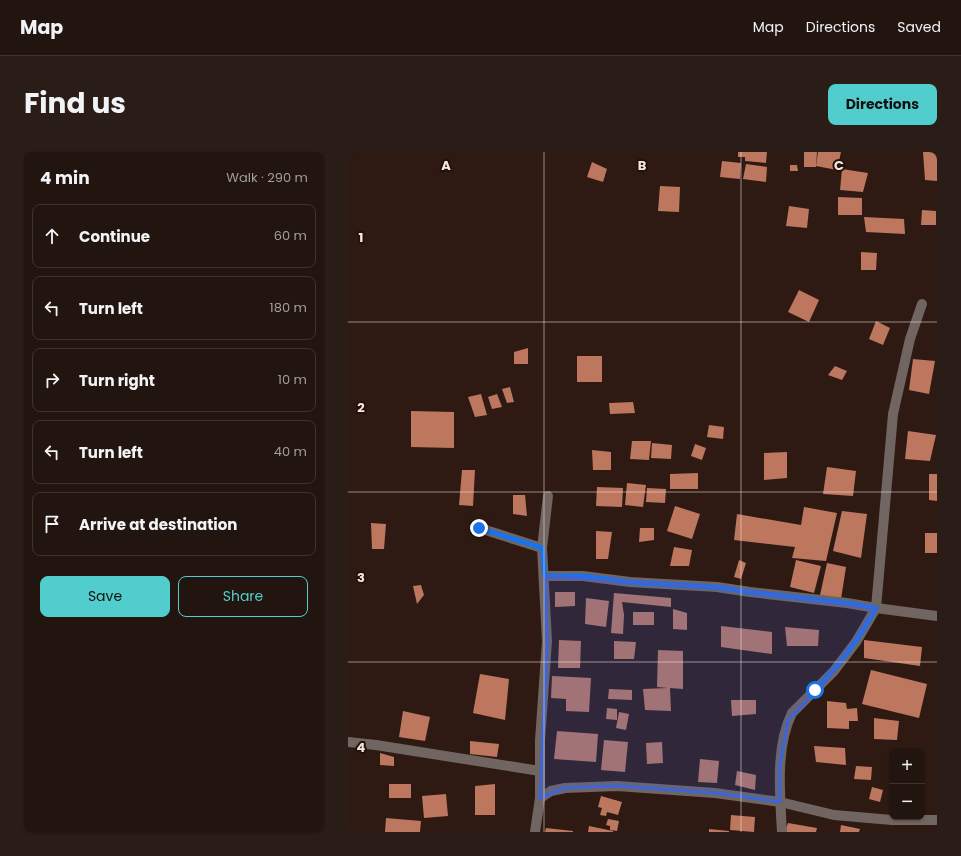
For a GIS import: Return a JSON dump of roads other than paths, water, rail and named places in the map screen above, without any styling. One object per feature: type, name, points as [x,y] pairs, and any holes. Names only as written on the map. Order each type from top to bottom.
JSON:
[{"type":"street","points":[[782,832],[780,767],[785,731],[792,713],[834,671],[856,642],[876,608],[893,414],[910,339],[922,304]]},
{"type":"street","points":[[535,832],[540,798],[540,733],[547,641],[545,576],[542,548],[548,496]]},
{"type":"street","points":[[479,528],[542,548]]},
{"type":"street","points":[[545,576],[583,576],[630,582],[717,587],[937,616]]},
{"type":"street","points":[[348,742],[376,745],[540,771]]},
{"type":"street","points":[[540,798],[551,791],[565,788],[617,786],[714,793],[780,802],[834,815],[892,820],[937,820]]}]
